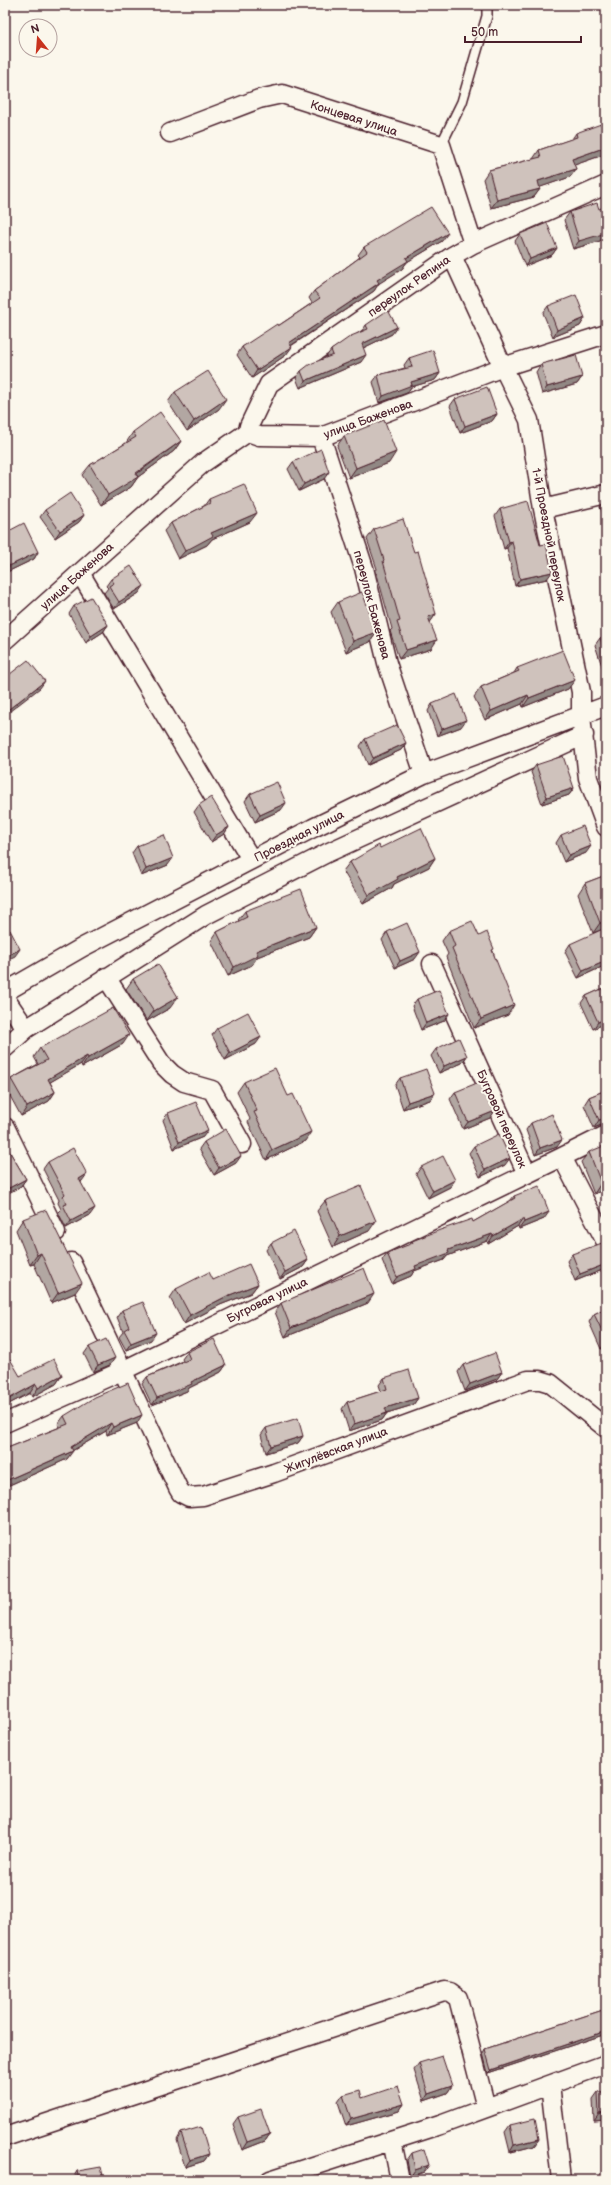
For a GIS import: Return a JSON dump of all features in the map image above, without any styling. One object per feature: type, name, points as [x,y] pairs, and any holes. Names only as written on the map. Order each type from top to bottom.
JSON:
[{"type":"street","name":"Концевая улица","points":[[170,133],[259,99],[282,94],[442,145]]},
{"type":"street","points":[[442,145],[473,244]]},
{"type":"street","name":"переулок Репина","points":[[248,432],[249,426],[269,384],[452,256],[473,244],[606,184]]},
{"type":"street","name":"1-й Проездной переулок","points":[[452,256],[529,420],[543,509],[581,692],[581,716],[588,778],[606,827]]},
{"type":"street","name":"улица Баженова","points":[[5,640],[203,463],[248,432],[260,436],[321,437],[503,367],[606,334]]},
{"type":"street","name":"переулок Баженова","points":[[321,437],[364,568],[388,663],[424,774]]},
{"type":"street","points":[[543,509],[606,494]]},
{"type":"street","points":[[80,573],[251,860]]},
{"type":"street","name":"Проездная улица","points":[[5,992],[83,947],[251,860],[424,774],[606,706]]},
{"type":"street","points":[[5,1048],[26,1029],[206,915],[327,853],[584,735]]},
{"type":"street","name":"Бугровой переулок","points":[[432,964],[527,1174],[562,1158]]},
{"type":"street","points":[[106,977],[161,1063],[172,1074],[184,1082],[212,1090],[242,1144]]},
{"type":"street","points":[[5,998],[26,1029]]},
{"type":"street","points":[[5,1127],[124,1370]]},
{"type":"street","points":[[606,1135],[562,1158],[606,1242]]},
{"type":"street","name":"Бугровая улица","points":[[5,1424],[124,1370],[527,1174]]},
{"type":"street","name":"Жигулёвская улица","points":[[124,1370],[178,1488],[182,1493],[189,1497],[202,1496],[274,1473],[528,1380],[540,1380],[550,1383],[606,1428]]},
{"type":"street","points":[[5,2137],[444,1991],[450,1992],[458,1998],[486,2108]]},
{"type":"street","points":[[270,2180],[392,2141],[606,2064]]},
{"type":"street","points":[[550,2085],[561,2180]]},
{"type":"street","points":[[392,2141],[400,2180]]},
{"type":"lane","points":[[442,145],[462,102],[487,16],[487,5]]},
{"type":"building","points":[[601,124],[606,138],[606,147],[572,159],[576,169],[538,181],[540,189],[497,200],[489,170],[541,157],[539,150],[577,137],[576,133]]},
{"type":"building","points":[[597,203],[599,209],[606,206],[606,233],[579,241],[570,212]]},
{"type":"building","points":[[431,207],[448,233],[406,258],[408,261],[377,280],[379,283],[289,343],[292,347],[257,370],[242,347],[277,324],[278,326],[320,298],[314,291],[367,252],[364,247]]},
{"type":"building","points":[[547,223],[557,248],[530,259],[520,234]]},
{"type":"building","points":[[576,295],[585,318],[557,330],[548,306]]},
{"type":"building","points":[[388,310],[397,327],[362,344],[366,355],[305,381],[301,371],[310,364],[333,355],[331,350],[351,336],[368,329],[366,325]]},
{"type":"building","points":[[433,350],[440,373],[411,382],[412,385],[383,396],[378,375],[412,367],[409,358]]},
{"type":"building","points":[[576,355],[582,377],[547,387],[541,364]]},
{"type":"building","points":[[208,371],[226,399],[194,421],[175,392]]},
{"type":"building","points":[[487,387],[497,414],[465,426],[455,399]]},
{"type":"building","points":[[160,412],[181,441],[136,473],[138,477],[108,495],[90,465],[136,437],[133,432]]},
{"type":"building","points":[[384,420],[396,452],[356,468],[344,436]]},
{"type":"building","points":[[321,449],[329,472],[304,484],[293,462]]},
{"type":"building","points":[[244,484],[257,513],[211,533],[213,536],[185,551],[171,523],[210,503],[209,499]]},
{"type":"building","points":[[70,493],[84,515],[60,531],[45,510]]},
{"type":"building","points":[[528,501],[540,545],[546,544],[552,572],[520,579],[512,541],[509,542],[500,509]]},
{"type":"building","points":[[403,519],[414,552],[418,551],[436,614],[428,617],[437,640],[406,650],[397,622],[400,621],[383,561],[384,560],[374,529]]},
{"type":"building","points":[[24,523],[38,552],[9,566],[5,558],[5,533]]},
{"type":"building","points":[[131,566],[144,586],[119,602],[109,586],[114,583],[111,579]]},
{"type":"building","points":[[362,592],[377,632],[353,641],[338,602]]},
{"type":"building","points":[[91,597],[108,625],[91,636],[74,606]]},
{"type":"building","points":[[606,636],[606,656],[600,638]]},
{"type":"building","points":[[563,650],[575,680],[529,698],[528,695],[491,711],[481,687],[519,671],[517,668]]},
{"type":"building","points":[[28,660],[45,681],[5,712],[5,678]]},
{"type":"building","points":[[456,694],[466,720],[442,729],[432,704]]},
{"type":"building","points":[[397,725],[406,743],[373,758],[365,739]]},
{"type":"building","points":[[563,756],[574,788],[547,797],[536,765]]},
{"type":"building","points":[[277,782],[286,803],[260,815],[250,794]]},
{"type":"building","points":[[211,797],[229,827],[216,835],[199,805]]},
{"type":"building","points":[[583,826],[591,846],[569,855],[561,835]]},
{"type":"building","points":[[421,828],[435,858],[397,877],[398,879],[369,895],[350,862],[379,845],[380,848]]},
{"type":"building","points":[[164,835],[173,858],[146,869],[137,846]]},
{"type":"building","points":[[606,875],[606,921],[600,923],[585,883]]},
{"type":"building","points":[[301,889],[316,927],[256,951],[258,955],[234,967],[217,932],[247,917],[245,911]]},
{"type":"building","points":[[472,921],[479,936],[487,932],[494,949],[492,950],[514,1005],[481,1019],[452,948],[455,946],[449,931]]},
{"type":"building","points":[[407,923],[420,952],[400,961],[387,932]]},
{"type":"building","points":[[603,929],[606,935],[606,961],[583,971],[570,944]]},
{"type":"building","points":[[10,930],[20,949],[5,957],[5,933]]},
{"type":"building","points":[[158,964],[178,997],[154,1011],[133,979]]},
{"type":"building","points":[[606,987],[606,1018],[598,1022],[586,996]]},
{"type":"building","points":[[439,990],[449,1014],[426,1023],[417,999]]},
{"type":"building","points":[[113,1008],[129,1035],[88,1058],[87,1056],[48,1079],[55,1092],[27,1107],[11,1079],[47,1060],[40,1048]]},
{"type":"building","points":[[248,1012],[261,1037],[230,1053],[217,1028]]},
{"type":"building","points":[[459,1038],[467,1056],[444,1066],[436,1049]]},
{"type":"building","points":[[275,1068],[288,1096],[293,1094],[311,1132],[272,1150],[254,1112],[257,1111],[244,1082]]},
{"type":"building","points":[[426,1069],[435,1093],[408,1102],[400,1078]]},
{"type":"building","points":[[482,1081],[495,1111],[468,1122],[455,1092]]},
{"type":"building","points":[[606,1090],[606,1118],[599,1120],[589,1097]]},
{"type":"building","points":[[196,1102],[208,1130],[179,1142],[168,1113]]},
{"type":"building","points":[[552,1114],[562,1140],[540,1148],[531,1123]]},
{"type":"building","points":[[226,1129],[241,1156],[219,1168],[204,1142]]},
{"type":"building","points":[[499,1134],[510,1158],[485,1170],[474,1146]]},
{"type":"building","points":[[5,1144],[26,1179],[9,1188],[5,1181]]},
{"type":"building","points":[[606,1145],[606,1182],[601,1183],[589,1152]]},
{"type":"building","points":[[73,1148],[87,1174],[79,1179],[95,1208],[71,1221],[63,1205],[67,1204],[63,1196],[65,1194],[48,1162]]},
{"type":"building","points":[[443,1156],[455,1180],[433,1191],[421,1167]]},
{"type":"building","points":[[361,1186],[376,1221],[340,1236],[325,1201]]},
{"type":"building","points":[[539,1186],[549,1212],[524,1222],[523,1219],[493,1236],[492,1234],[448,1250],[449,1253],[415,1266],[416,1269],[397,1277],[387,1253],[440,1230],[472,1219],[473,1222],[515,1198],[514,1196]]},
{"type":"building","points":[[46,1210],[82,1283],[58,1293],[41,1253],[37,1255],[23,1219]]},
{"type":"building","points":[[294,1231],[308,1260],[285,1272],[271,1243]]},
{"type":"building","points":[[602,1243],[606,1253],[606,1264],[580,1274],[572,1254]]},
{"type":"building","points":[[249,1264],[258,1284],[227,1296],[190,1315],[176,1289],[209,1272],[213,1280]]},
{"type":"building","points":[[364,1268],[374,1294],[291,1328],[281,1303]]},
{"type":"building","points":[[143,1302],[156,1333],[131,1343],[124,1330],[129,1327],[122,1310]]},
{"type":"building","points":[[606,1308],[606,1339],[594,1314]]},
{"type":"building","points":[[106,1339],[115,1358],[98,1365],[89,1347]]},
{"type":"building","points":[[214,1339],[226,1365],[191,1382],[192,1384],[157,1398],[147,1377],[190,1359],[187,1352]]},
{"type":"building","points":[[495,1353],[502,1372],[470,1384],[463,1365]]},
{"type":"building","points":[[10,1359],[20,1376],[54,1359],[62,1375],[38,1388],[36,1384],[5,1401],[5,1362]]},
{"type":"building","points":[[409,1370],[418,1398],[385,1408],[387,1413],[354,1424],[347,1402],[387,1389],[384,1378]]},
{"type":"building","points":[[128,1383],[142,1415],[113,1427],[111,1423],[71,1447],[73,1451],[5,1481],[5,1449],[68,1424],[64,1416],[95,1397]]},
{"type":"building","points":[[298,1418],[303,1436],[271,1446],[266,1428]]},
{"type":"building","points":[[606,2009],[606,2031],[491,2070],[485,2049]]},
{"type":"building","points":[[442,2056],[452,2086],[428,2094],[419,2063]]},
{"type":"building","points":[[398,2086],[404,2104],[351,2119],[343,2095],[360,2090],[362,2098]]},
{"type":"building","points":[[598,2092],[606,2092],[606,2113],[599,2114]]},
{"type":"building","points":[[261,2109],[270,2134],[247,2142],[238,2117]]},
{"type":"building","points":[[535,2119],[539,2139],[514,2145],[510,2125]]},
{"type":"building","points":[[201,2127],[209,2154],[190,2160],[181,2133]]},
{"type":"building","points":[[424,2149],[429,2165],[415,2170],[412,2153]]},
{"type":"building","points":[[101,2167],[104,2180],[80,2180],[78,2171]]},
{"type":"building","points":[[338,2176],[339,2180],[322,2180]]}]
